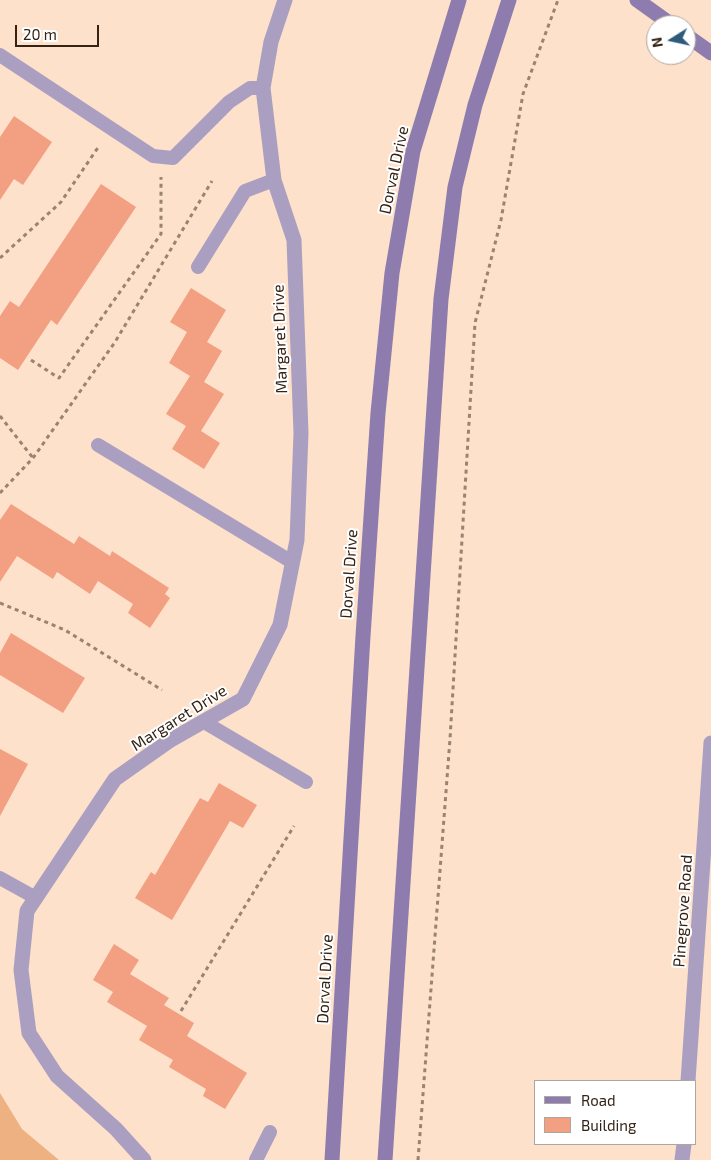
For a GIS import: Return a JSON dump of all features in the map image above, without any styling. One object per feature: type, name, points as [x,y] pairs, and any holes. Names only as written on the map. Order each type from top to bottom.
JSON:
[{"type":"main road","name":"Dorval Drive","points":[[332,1160],[376,432],[392,273],[413,151],[459,0]]},
{"type":"main road","points":[[384,1160],[441,299],[455,187],[475,106],[509,0]]},
{"type":"main road","points":[[637,0],[658,15]]},
{"type":"main road","points":[[696,42],[711,53]]},
{"type":"street","name":"Margaret Drive","points":[[144,1160],[116,1129],[57,1076],[29,1033],[21,970],[26,911],[115,779],[169,741],[243,699],[280,625],[297,540],[301,433],[294,240],[274,180],[263,88],[271,42],[285,0]]},
{"type":"street","name":"Pinegrove Road","points":[[688,1080],[709,814],[711,743]]},
{"type":"street","points":[[682,1160],[684,1145]]},
{"type":"lane","points":[[0,55],[153,156],[173,158],[229,102],[250,88],[263,88]]},
{"type":"lane","points":[[198,267],[245,191],[274,180]]},
{"type":"lane","points":[[98,445],[292,562]]},
{"type":"lane","points":[[204,722],[306,782]]},
{"type":"lane","points":[[0,878],[36,898]]},
{"type":"lane","points":[[256,1160],[270,1132]]},
{"type":"path","points":[[418,1160],[450,739],[475,323],[501,220],[523,94],[558,0]]},
{"type":"path","points":[[0,258],[61,202],[110,129]]},
{"type":"path","points":[[31,360],[59,378],[71,362],[161,234],[161,176]]},
{"type":"path","points":[[0,493],[33,458],[115,342],[212,181]]},
{"type":"path","points":[[0,416],[33,458]]},
{"type":"path","points":[[0,603],[65,630],[162,690]]},
{"type":"path","points":[[181,1011],[294,826]]},
{"type":"shaded area","points":[[0,1093],[22,1129],[59,1160],[0,1160]]},
{"type":"building","points":[[14,116],[52,142],[23,185],[14,179],[0,200],[0,137]]},
{"type":"building","points":[[101,184],[136,207],[57,325],[51,320],[18,370],[0,358],[0,316],[10,301],[19,307]]},
{"type":"building","points":[[191,288],[226,310],[207,342],[222,351],[204,382],[224,394],[201,431],[220,443],[204,469],[172,449],[186,426],[166,414],[190,376],[169,363],[187,332],[170,322]]},
{"type":"building","points":[[11,504],[74,544],[79,536],[110,556],[112,551],[169,588],[165,594],[170,598],[150,628],[128,613],[133,604],[98,581],[90,594],[57,572],[53,579],[17,556],[0,582],[0,520]]},
{"type":"building","points":[[11,633],[85,678],[63,713],[0,675],[0,653]]},
{"type":"building","points":[[0,749],[28,764],[0,816]]},
{"type":"building","points":[[219,783],[257,805],[243,828],[230,821],[172,920],[135,898],[151,872],[155,875],[200,798],[208,802]]},
{"type":"building","points":[[114,944],[139,960],[130,974],[169,998],[164,1005],[194,1023],[187,1036],[247,1073],[225,1109],[203,1096],[206,1089],[169,1067],[173,1060],[139,1040],[147,1026],[107,1002],[113,992],[93,980]]}]
